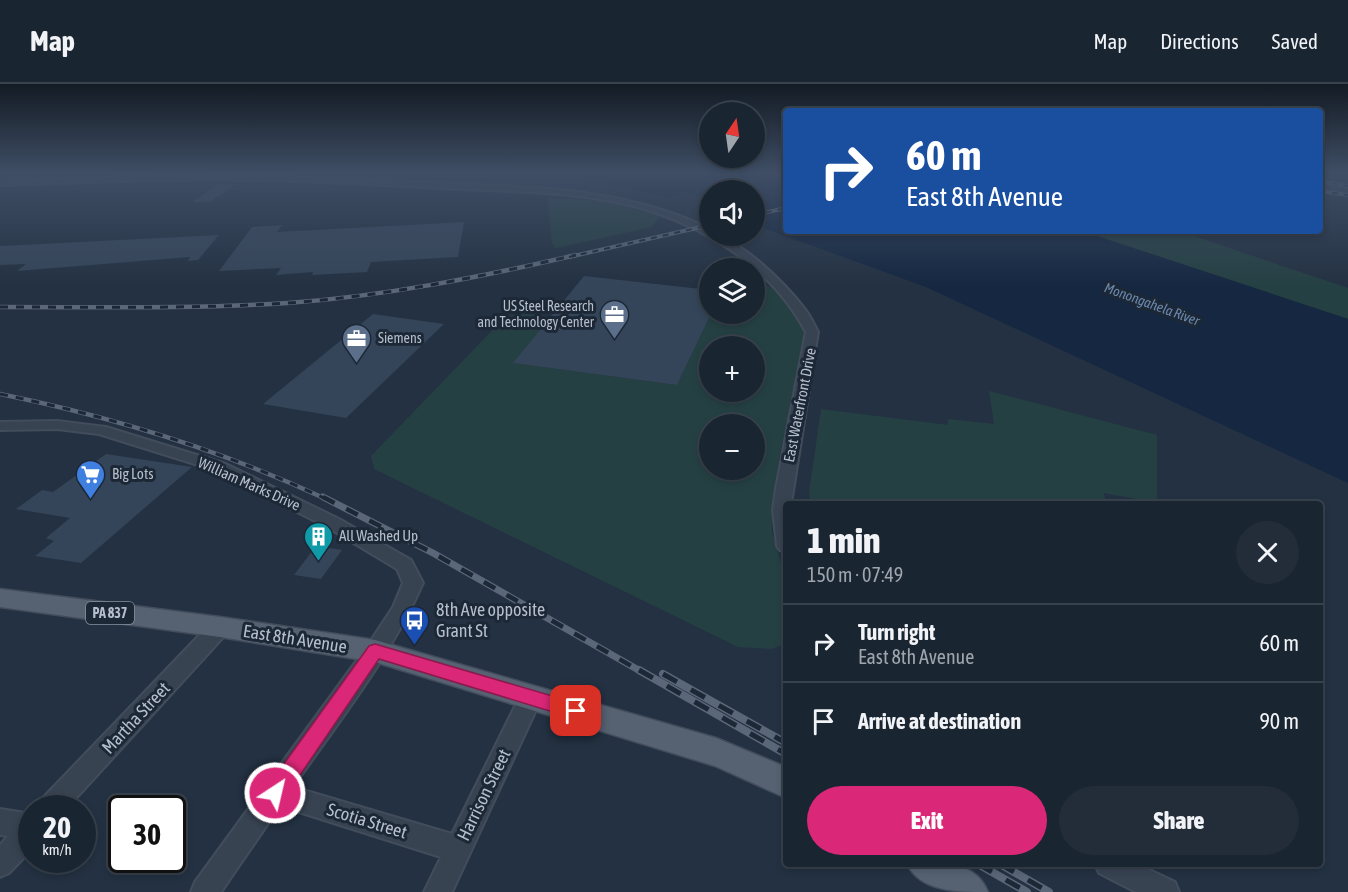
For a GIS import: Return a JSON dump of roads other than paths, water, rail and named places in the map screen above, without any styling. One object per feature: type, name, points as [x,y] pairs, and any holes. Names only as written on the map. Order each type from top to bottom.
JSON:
[{"type":"main road","name":"East 8th Avenue","points":[[0,598],[220,627],[375,651],[716,752],[748,764],[783,782]]},
{"type":"main road","points":[[929,867],[971,892]]},
{"type":"street","points":[[662,211],[699,228]]},
{"type":"street","name":"East Waterfront Drive","points":[[731,246],[748,256],[800,310],[812,332],[784,488],[783,519]]},
{"type":"street","name":"William Marks Drive","points":[[0,426],[57,425],[101,430],[220,467],[333,523],[404,565],[413,584],[401,610],[375,651]]},
{"type":"street","name":"Martha Street","points":[[63,795],[220,627]]},
{"type":"street","points":[[205,892],[375,651]]},
{"type":"street","name":"Harrison Street","points":[[438,892],[531,698]]},
{"type":"street","name":"Scotia Street","points":[[275,793],[458,849]]},
{"type":"street","points":[[0,822],[18,825]]},
{"type":"street","points":[[0,864],[18,844]]},
{"type":"street","points":[[1114,867],[1166,892]]},
{"type":"water","name":"Monongahela River","points":[[765,211],[783,211],[783,234],[1091,234],[1348,319],[1348,483],[926,287],[765,229]]},
{"type":"railway","points":[[765,213],[774,211]]},
{"type":"railway","points":[[569,257],[699,227]]},
{"type":"railway","points":[[0,307],[216,306],[324,300],[433,285],[576,255]]},
{"type":"railway","points":[[0,394],[125,424],[207,450],[326,499]]},
{"type":"railway","points":[[323,497],[433,553],[642,672]]},
{"type":"railway","points":[[639,670],[783,752]]},
{"type":"railway","points":[[663,674],[783,741]]},
{"type":"railway","points":[[983,867],[1027,892]]},
{"type":"railway","points":[[1005,867],[1049,892]]},
{"type":"place","name":"US Steel Research and Technology Center","points":[[615,340]]},
{"type":"place","name":"Siemens","points":[[357,364]]},
{"type":"place","name":"Big Lots","points":[[91,500]]},
{"type":"place","name":"All Washed Up","points":[[318,562]]},
{"type":"place","name":"8th Ave opposite Grant St","points":[[415,646]]}]
